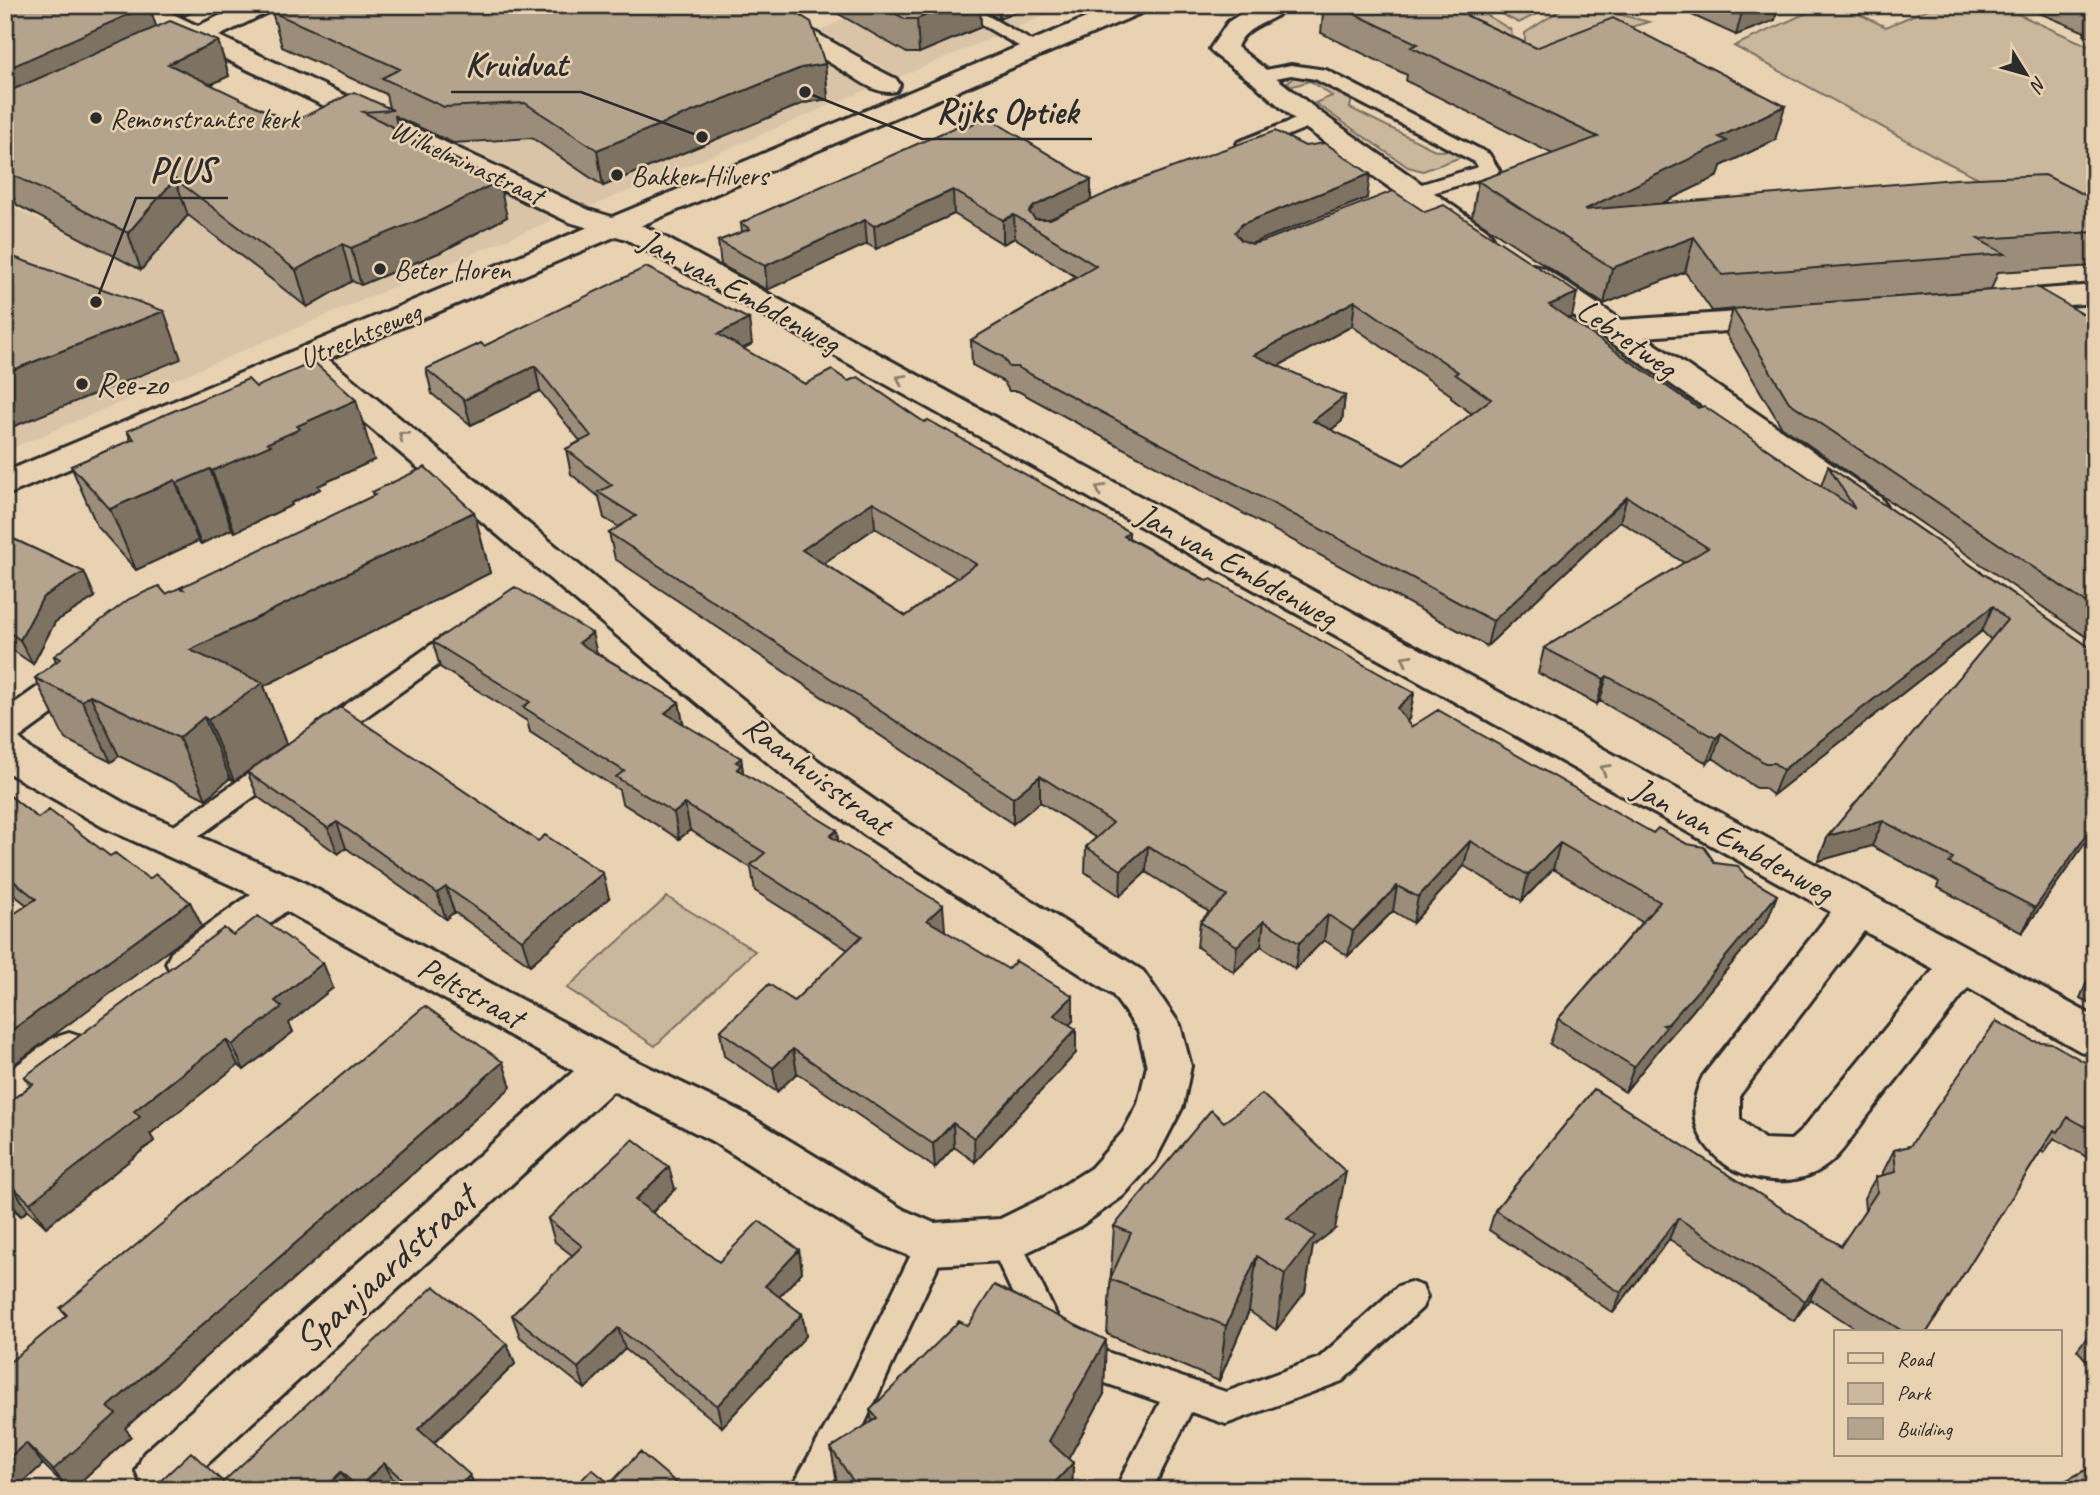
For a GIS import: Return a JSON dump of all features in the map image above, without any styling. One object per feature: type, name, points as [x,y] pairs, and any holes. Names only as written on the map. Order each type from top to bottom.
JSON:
[{"type":"street","name":"Wilhelminastraat","points":[[133,5],[579,216],[614,226]]},
{"type":"street","points":[[163,52],[263,5]]},
{"type":"street","points":[[728,5],[783,24],[887,85]]},
{"type":"street","name":"Utrechtseweg","points":[[5,485],[1139,5]]},
{"type":"street","name":"Lebretweg","points":[[1276,5],[1247,18],[1228,34],[1223,49],[1261,76],[1400,198],[1501,252],[1889,520]]},
{"type":"street","name":"Jan van Embdenweg","points":[[614,226],[636,233],[2095,1038]]},
{"type":"street","points":[[1971,303],[2095,294]]},
{"type":"street","points":[[1617,330],[1807,316]]},
{"type":"street","name":"Raanhuisstraat","points":[[307,358],[456,479],[799,767],[880,825],[1128,983],[1158,1025],[1168,1066],[1160,1106],[1139,1146],[1107,1182],[1062,1212],[1004,1240]]},
{"type":"street","points":[[419,496],[456,479]]},
{"type":"street","points":[[5,729],[117,650]]},
{"type":"street","name":"Peltstraat","points":[[5,748],[19,761],[117,817],[284,891],[608,1068],[728,1127],[887,1225],[932,1244]]},
{"type":"street","points":[[161,982],[284,891]]},
{"type":"street","name":"Jan van Embdenweg","points":[[1858,908],[1718,1089],[1714,1101],[1715,1122],[1727,1140],[1754,1156],[1779,1161],[1802,1158],[1817,1145],[1962,965]]},
{"type":"street","points":[[5,1099],[106,1024]]},
{"type":"street","name":"Spanjaardstraat","points":[[162,1471],[608,1068]]},
{"type":"street","points":[[932,1244],[1004,1240]]},
{"type":"lane","points":[[956,5],[1035,48]]},
{"type":"lane","points":[[1261,76],[1291,70],[1320,74],[1482,158],[1489,170],[1400,198]]},
{"type":"lane","points":[[1233,151],[1311,119]]},
{"type":"lane","points":[[171,842],[453,642]]},
{"type":"lane","points":[[1004,1240],[1056,1352],[1226,1408],[1330,1370],[1409,1297]]},
{"type":"lane","points":[[808,1490],[853,1411],[932,1244]]},
{"type":"lane","points":[[1133,1490],[1182,1394]]},
{"type":"shaded area","points":[[868,5],[1070,5],[899,77],[821,31]]},
{"type":"shaded area","points":[[774,31],[873,87],[593,206],[579,205],[426,133],[519,86]]},
{"type":"shaded area","points":[[355,121],[547,213],[550,221],[5,451],[5,204],[86,242]]},
{"type":"green space","points":[[1394,5],[1470,5],[1511,30],[1514,44]]},
{"type":"green space","points":[[1483,5],[1553,5],[1519,23]]},
{"type":"green space","points":[[1568,5],[1583,5],[1649,22],[1525,56],[1525,33]]},
{"type":"green space","points":[[1824,5],[1840,5],[1886,27],[1937,5],[1998,5],[2095,49],[2095,219],[2079,227],[1946,162],[1734,46]]},
{"type":"green space","points":[[1297,76],[1312,78],[1352,97],[1350,108],[1437,151],[1454,150],[1464,156],[1423,171],[1408,167],[1315,103],[1332,96],[1310,81],[1293,86],[1287,82]]},
{"type":"green space","points":[[667,897],[755,951],[655,1046],[567,988]]},
{"type":"building","points":[[5,5],[133,5],[141,9],[5,70]]},
{"type":"building","points":[[274,5],[783,5],[811,22],[825,64],[801,68],[597,150],[525,103],[444,107],[382,78],[400,69],[272,12]]},
{"type":"building","points":[[881,5],[950,5],[917,19],[905,19]]},
{"type":"building","points":[[1336,5],[1444,5],[1536,48],[1613,18],[1785,106],[1719,137],[1727,141],[1584,210],[1955,179],[2045,175],[2095,200],[2095,232],[1978,239],[2005,254],[1722,275],[1694,237],[1612,268],[1478,181],[1598,137],[1411,47],[1418,44]]},
{"type":"building","points":[[170,21],[218,41],[168,64],[291,123],[354,92],[393,110],[363,112],[499,181],[432,215],[351,248],[342,244],[296,270],[175,179],[128,233],[5,171],[5,167],[15,162],[5,158],[5,93]]},
{"type":"building","points":[[987,117],[1091,180],[1034,206],[1029,212],[1035,219],[1050,219],[1127,184],[1275,131],[1305,146],[1325,143],[1370,174],[1242,224],[1235,232],[1241,240],[1252,244],[1264,241],[1393,191],[1425,212],[1444,205],[1577,293],[1549,305],[1698,408],[1704,406],[1855,509],[1828,466],[2095,651],[2095,823],[2035,908],[1949,863],[1953,858],[1883,821],[1828,836],[2007,620],[1993,606],[1783,770],[1774,763],[1765,763],[1721,733],[1716,738],[1607,676],[1604,679],[1544,648],[1708,548],[1627,497],[1493,621],[1017,367],[1009,367],[1003,357],[971,340],[1096,266],[1014,215],[1003,220],[953,190],[874,226],[865,220],[765,266],[718,241],[750,229],[741,223],[759,214],[960,125],[965,128]],"holes":[[[1355,301],[1458,372],[1455,374],[1491,399],[1404,465],[1313,421],[1345,396],[1254,355]]]},
{"type":"building","points":[[5,254],[164,311],[5,373]]},
{"type":"building","points":[[646,267],[749,319],[718,334],[805,384],[832,370],[848,381],[858,377],[924,422],[928,420],[1129,532],[1124,536],[1207,581],[1211,579],[1414,693],[1397,708],[1411,727],[1438,710],[1653,833],[1658,828],[1687,844],[1704,847],[1715,863],[1738,866],[1746,877],[1777,895],[1700,988],[1668,1024],[1663,1025],[1666,1027],[1634,1067],[1558,1019],[1660,902],[1560,843],[1528,875],[1470,841],[1418,897],[1397,886],[1353,931],[1328,915],[1299,943],[1264,921],[1237,946],[1200,922],[1227,896],[1148,846],[1121,870],[1086,847],[1113,823],[1040,776],[1013,798],[609,533],[636,516],[598,492],[612,485],[566,449],[591,436],[535,366],[464,400],[426,369],[481,343],[484,346]],"holes":[[[873,502],[976,564],[906,616],[802,550]]]},
{"type":"building","points":[[2036,287],[2095,321],[2095,425],[2089,428],[2095,431],[2095,609],[1789,402],[1733,309]]},
{"type":"building","points":[[314,362],[356,400],[297,426],[300,429],[268,443],[271,445],[212,471],[210,469],[177,483],[175,480],[110,509],[71,466],[134,439],[127,431],[248,379],[256,387]]},
{"type":"building","points":[[425,467],[474,512],[190,650],[263,683],[208,720],[204,717],[179,738],[90,695],[82,701],[35,678],[60,659],[54,656],[129,599],[159,586],[166,594],[183,589],[181,587],[375,495],[372,492]]},
{"type":"building","points":[[5,535],[84,572],[43,597],[20,640],[5,629]]},
{"type":"building","points":[[515,587],[592,633],[579,643],[679,702],[665,713],[741,758],[736,762],[741,765],[737,769],[837,830],[830,836],[943,905],[927,920],[1008,969],[1016,961],[1073,996],[1054,1015],[1076,1029],[974,1138],[953,1123],[933,1144],[793,1049],[773,1068],[720,1031],[769,984],[794,1001],[862,936],[751,865],[765,853],[685,804],[674,813],[616,777],[624,771],[523,707],[530,702],[433,642]]},
{"type":"building","points":[[340,707],[538,841],[545,835],[603,873],[522,940],[446,887],[437,893],[337,822],[328,828],[247,772]]},
{"type":"building","points":[[5,792],[38,818],[49,810],[110,856],[115,853],[149,879],[156,874],[190,902],[5,1035],[5,920],[36,899],[5,874]]},
{"type":"building","points":[[258,916],[323,963],[275,1001],[282,1007],[232,1045],[226,1040],[180,1075],[134,1111],[140,1117],[30,1203],[12,1186],[5,1192],[5,1105],[33,1084],[24,1077],[224,928],[233,935]]},
{"type":"building","points":[[425,1006],[503,1062],[108,1407],[116,1414],[53,1470],[26,1443],[5,1461],[5,1366],[67,1315],[60,1308]]},
{"type":"building","points":[[1996,1021],[2033,1041],[2051,1043],[2095,1068],[2095,1132],[2068,1117],[2058,1132],[2054,1130],[1928,1330],[1901,1330],[1821,1279],[1805,1301],[1678,1218],[1621,1293],[1495,1210],[1594,1089],[1841,1246],[1877,1192],[1876,1177],[1896,1172],[1894,1150],[1910,1146]]},
{"type":"building","points":[[1262,1094],[1346,1172],[1287,1218],[1315,1236],[1285,1274],[1257,1256],[1226,1326],[1110,1279],[1131,1233],[1114,1226],[1211,1110],[1224,1122]]},
{"type":"building","points":[[633,1139],[669,1167],[635,1200],[719,1262],[759,1221],[799,1250],[765,1286],[802,1314],[717,1406],[618,1328],[578,1368],[512,1315],[582,1246],[548,1219]]},
{"type":"building","points":[[994,1285],[1106,1340],[1049,1441],[1073,1463],[1048,1490],[1019,1490],[1010,1482],[1000,1490],[859,1490],[831,1448],[877,1418],[870,1410],[959,1321],[968,1326]]},
{"type":"building","points":[[434,1286],[507,1344],[418,1429],[470,1475],[456,1490],[414,1490],[384,1463],[358,1488],[341,1472],[323,1490],[161,1490],[156,1485],[191,1452],[223,1482]]},
{"type":"building","points":[[640,1452],[685,1490],[572,1490],[592,1469],[610,1484]]},
{"type":"building","points":[[2095,1465],[2095,1490],[2048,1490]]},
{"type":"place","name":"Rijks Optiek","points":[[805,92]]},
{"type":"place","name":"Remonstrantse kerk","points":[[96,118]]},
{"type":"place","name":"Kruidvat","points":[[702,137]]},
{"type":"place","name":"Bakker Hilvers","points":[[617,175]]},
{"type":"place","name":"Beter Horen","points":[[380,269]]},
{"type":"place","name":"PLUS","points":[[96,302]]},
{"type":"place","name":"Ree-zo","points":[[82,384]]}]
